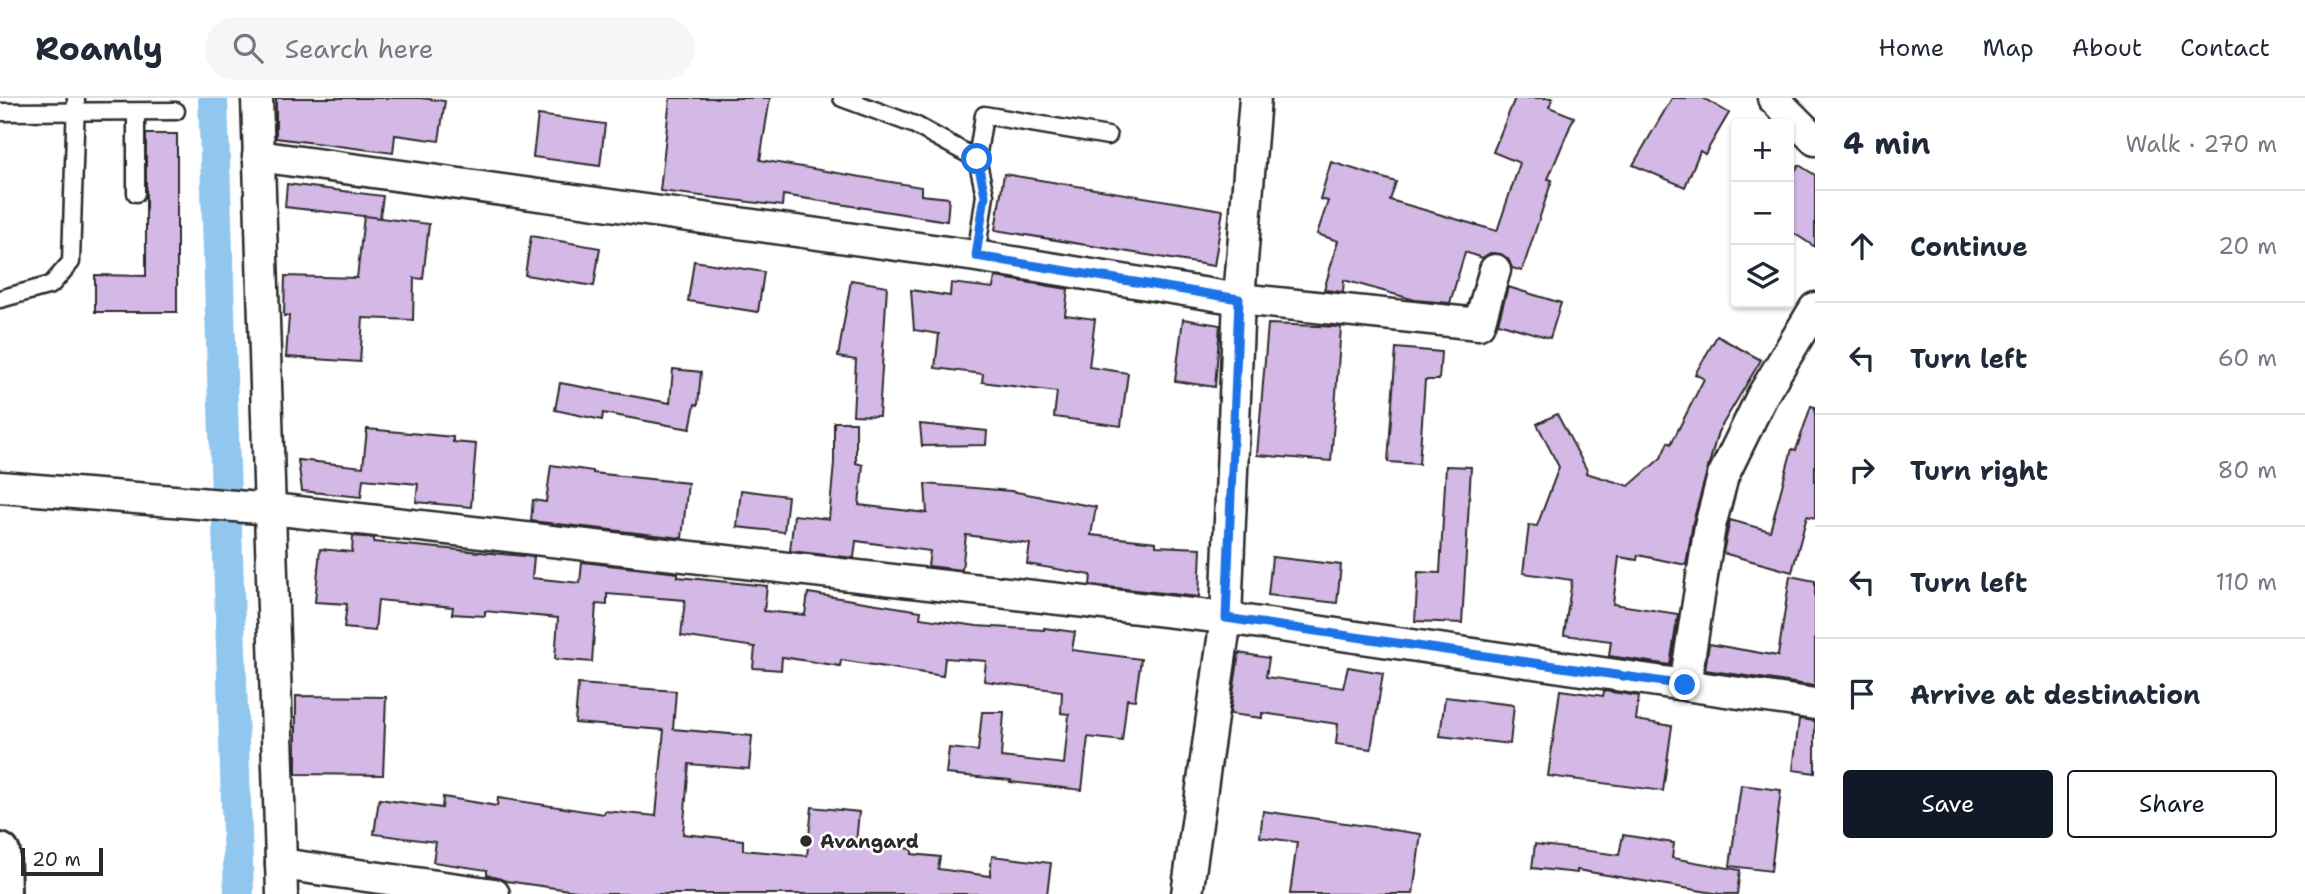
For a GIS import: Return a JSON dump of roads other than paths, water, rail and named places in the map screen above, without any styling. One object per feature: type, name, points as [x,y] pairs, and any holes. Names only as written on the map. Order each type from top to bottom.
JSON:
[{"type":"main road","points":[[0,853],[1,894]]},
{"type":"street","points":[[257,98],[282,894]]},
{"type":"street","points":[[1187,894],[1226,618],[1239,299],[1255,98]]},
{"type":"street","points":[[1773,98],[1815,140]]},
{"type":"street","points":[[258,156],[976,256],[1239,299],[1479,324],[1495,270]]},
{"type":"street","points":[[1685,685],[1710,526],[1723,476],[1762,396],[1815,308]]},
{"type":"street","points":[[0,487],[272,509],[1226,618],[1815,704]]},
{"type":"street","points":[[281,864],[494,894]]},
{"type":"lane","points":[[842,98],[915,125],[977,159]]},
{"type":"lane","points":[[0,299],[51,285],[71,262],[76,105]]},
{"type":"lane","points":[[0,112],[76,105],[136,113],[176,111]]},
{"type":"lane","points":[[135,193],[136,113]]},
{"type":"lane","points":[[976,256],[985,195],[977,159],[984,115],[1108,135]]},
{"type":"waterway","points":[[213,98],[239,894]]},
{"type":"place","name":"Avangard","points":[[806,841]]}]
